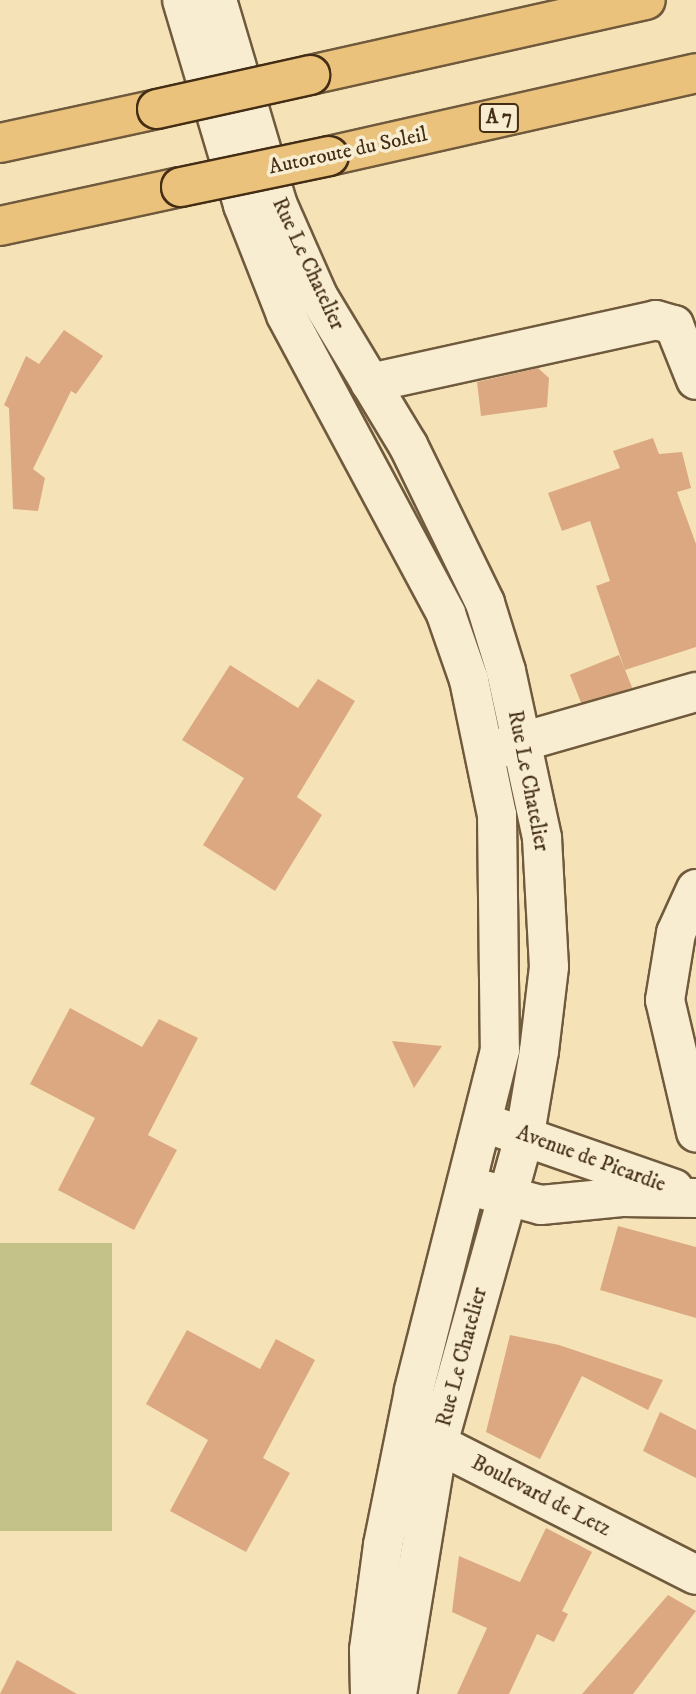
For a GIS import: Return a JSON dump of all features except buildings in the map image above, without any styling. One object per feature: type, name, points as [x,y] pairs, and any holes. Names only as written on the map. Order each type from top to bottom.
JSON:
[{"type":"highway","points":[[0,142],[646,0]]},
{"type":"highway","name":"Autoroute du Soleil","points":[[0,226],[329,156],[696,73]]},
{"type":"main road","name":"Rue Le Chatelier","points":[[182,0],[243,205],[286,315],[446,614],[484,753],[497,815],[502,924],[500,1050],[469,1186],[414,1391],[383,1545],[369,1650],[370,1694]]},
{"type":"main road","name":"Rue Le Chatelier","points":[[217,0],[277,203],[318,296],[414,456],[485,603],[523,744],[542,838],[549,967],[525,1133],[439,1444],[397,1694]]},
{"type":"main road","points":[[370,383],[656,320],[674,325],[696,380]]},
{"type":"main road","points":[[484,753],[523,744],[696,692]]},
{"type":"main road","points":[[696,889],[676,933],[665,1000],[696,1132]]},
{"type":"main road","name":"Avenue de Picardie","points":[[485,1122],[525,1133],[696,1198]]},
{"type":"main road","name":"Avenue de Picardie","points":[[469,1186],[541,1205],[622,1197],[696,1198]]},
{"type":"main road","points":[[414,1391],[439,1444]]},
{"type":"main road","name":"Boulevard de Letz","points":[[439,1444],[696,1575]]},
{"type":"shaded area","points":[[0,1243],[112,1243],[112,1531],[0,1531]]}]
